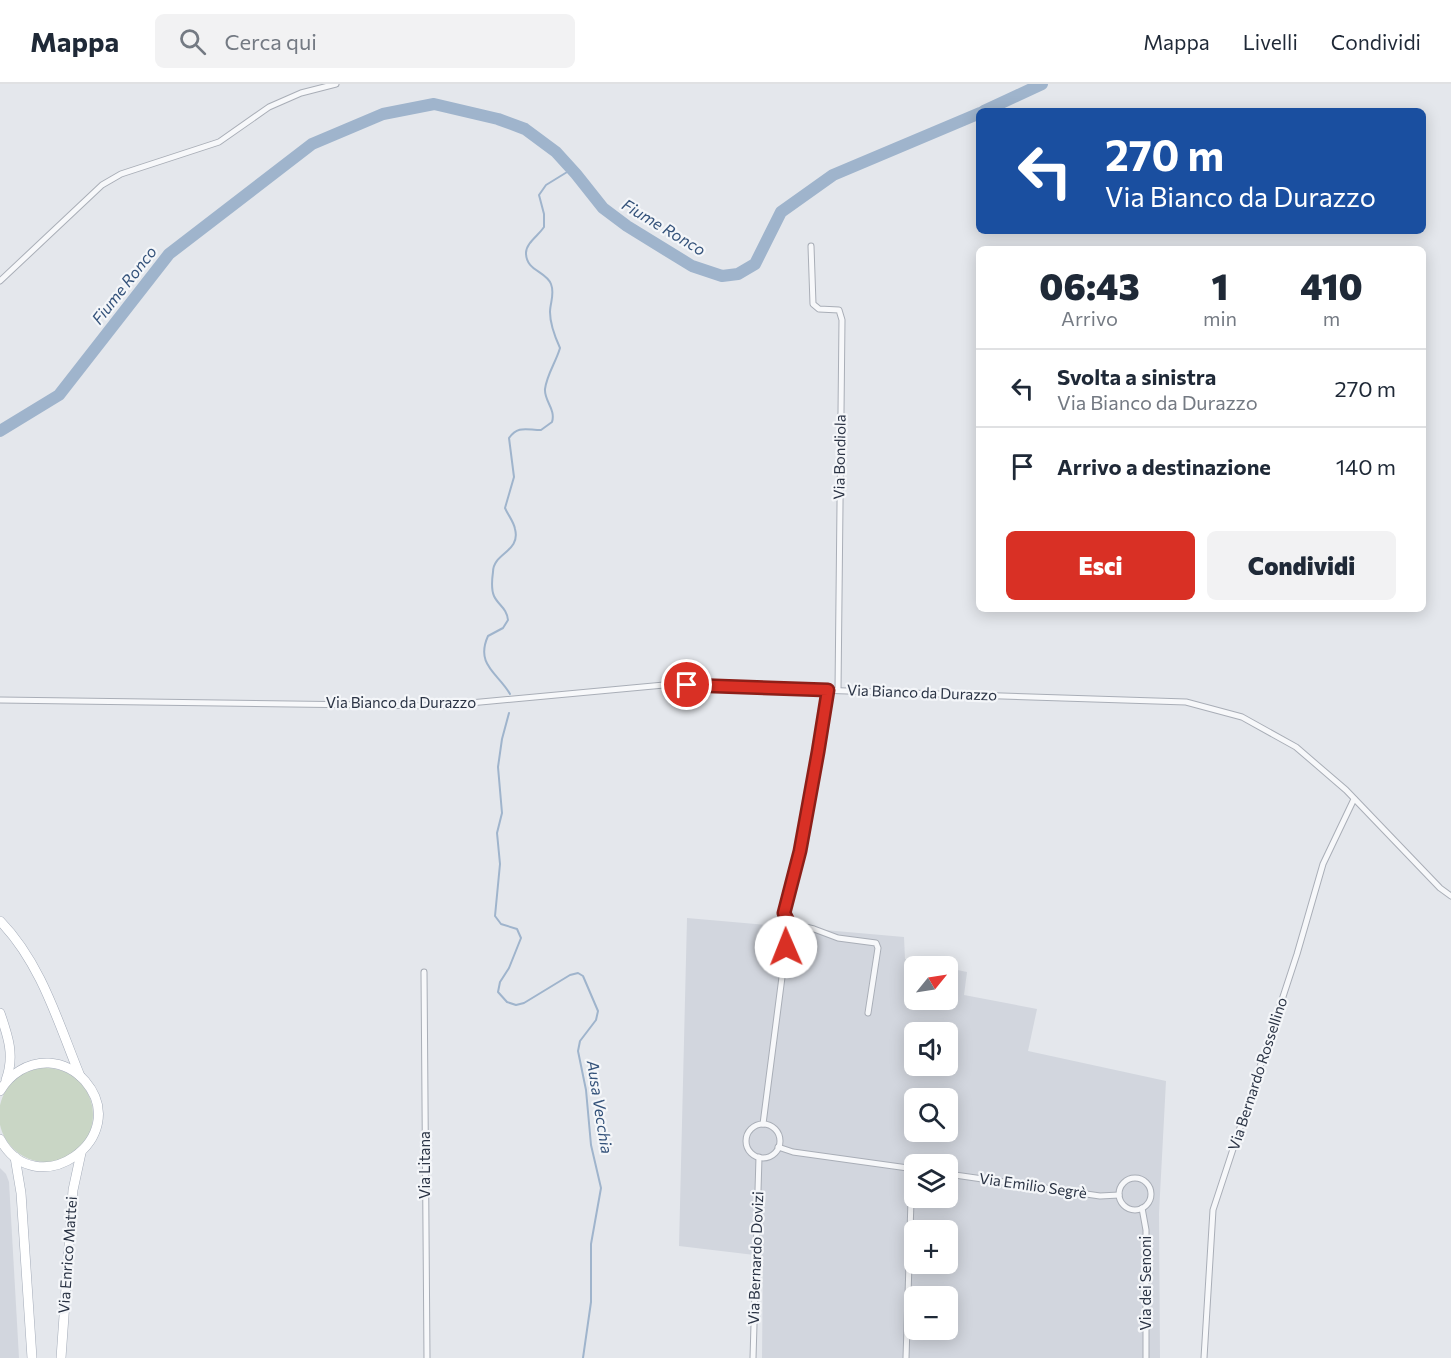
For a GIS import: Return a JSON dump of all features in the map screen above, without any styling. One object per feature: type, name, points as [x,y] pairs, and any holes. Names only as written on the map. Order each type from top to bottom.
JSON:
[{"type":"main road","points":[[0,921],[23,949],[41,980],[80,1076]]},
{"type":"main road","points":[[0,1013],[12,1059],[3,1087]]},
{"type":"main road","points":[[0,1139],[13,1155],[28,1164],[42,1167],[56,1166],[81,1153],[90,1142],[96,1129],[98,1114],[96,1100],[90,1087],[80,1076],[66,1067],[50,1063],[33,1064],[18,1071],[3,1087]]},
{"type":"main road","name":"Via Enrico Mattei","points":[[61,1358],[73,1190],[81,1153]]},
{"type":"main road","points":[[13,1155],[21,1192],[32,1358]]},
{"type":"street","points":[[0,281],[102,185],[121,174],[219,142],[269,107],[301,93],[336,84]]},
{"type":"street","name":"Via Bondiola","points":[[811,246],[813,304],[819,309],[839,310],[842,320],[838,690]]},
{"type":"street","name":"Via Bianco da Durazzo","points":[[0,700],[438,706],[664,685],[1186,702],[1242,717],[1296,747],[1354,799],[1440,888],[1451,896]]},
{"type":"street","points":[[762,1124],[789,923],[784,913],[800,851],[828,690]]},
{"type":"street","name":"Via Bernardo Rossellino","points":[[1204,1358],[1213,1210],[1297,954],[1323,864],[1354,799]]},
{"type":"street","points":[[789,923],[838,938],[876,943],[878,948],[868,1013]]},
{"type":"street","name":"Via Litana","points":[[424,972],[427,1358]]},
{"type":"street","points":[[762,1124],[770,1125],[776,1130],[780,1140],[778,1147],[772,1155],[759,1157],[748,1149],[746,1138],[753,1127],[762,1124]]},
{"type":"street","points":[[778,1147],[793,1152],[904,1168]]},
{"type":"street","points":[[0,1153],[13,1155]]},
{"type":"street","name":"Via Bernardo Dovizi","points":[[753,1358],[759,1157]]},
{"type":"street","name":"Via Emilio Segrè","points":[[958,1175],[1100,1196],[1119,1195]]},
{"type":"street","points":[[1133,1178],[1143,1180],[1149,1187],[1151,1197],[1142,1208],[1132,1210],[1120,1200],[1119,1195],[1124,1182],[1133,1178]]},
{"type":"street","points":[[906,1358],[912,1208]]},
{"type":"street","name":"Via dei Senoni","points":[[1142,1208],[1146,1230],[1146,1358]]},
{"type":"shaded area","points":[[687,918],[904,937],[904,1010],[958,1010],[958,970],[967,972],[964,995],[1037,1009],[1028,1051],[1166,1081],[1159,1213],[1160,1358],[762,1358],[763,1256],[679,1246]]},
{"type":"shaded area","points":[[0,1168],[6,1174],[9,1182],[19,1358],[0,1358]]},
{"type":"green space","points":[[46,1068],[64,1071],[79,1082],[90,1097],[93,1115],[90,1133],[79,1148],[64,1159],[46,1162],[28,1159],[13,1148],[2,1133],[-1,1115],[2,1097],[13,1082],[28,1071]]},
{"type":"waterway","name":"Fiume Ronco","points":[[990,108],[1042,84]]},
{"type":"waterway","name":"Fiume Ronco","points":[[0,431],[59,395],[169,254],[312,144],[383,114],[434,104],[498,119],[525,129],[556,152],[603,208],[627,226],[692,266],[722,276],[738,274],[755,264],[781,212],[833,175],[976,115]]},
{"type":"waterway","name":"Ausa Vecchia","points":[[510,694],[486,662],[484,654],[488,636],[503,628],[508,620],[506,612],[494,596],[492,584],[497,560],[511,548],[516,537],[515,529],[505,508],[514,477],[509,438],[516,431],[541,430],[552,422],[553,417],[545,389],[560,348],[551,322],[553,291],[551,284],[545,276],[529,264],[526,253],[530,242],[544,227],[544,214],[539,195],[546,185],[572,169]]},
{"type":"waterway","name":"Ausa Vecchia","points":[[509,713],[498,767],[502,813],[497,833],[500,864],[495,916],[501,924],[517,929],[521,938],[509,968],[500,982],[498,992],[507,1002],[516,1005],[524,1003],[570,975],[578,973],[583,976],[598,1011],[596,1020],[580,1041],[578,1051],[586,1090],[591,1145],[601,1188],[591,1244],[591,1302],[583,1358]]},
{"type":"route","points":[[687,685],[828,690],[800,851],[784,913],[789,923],[786,947]]}]
